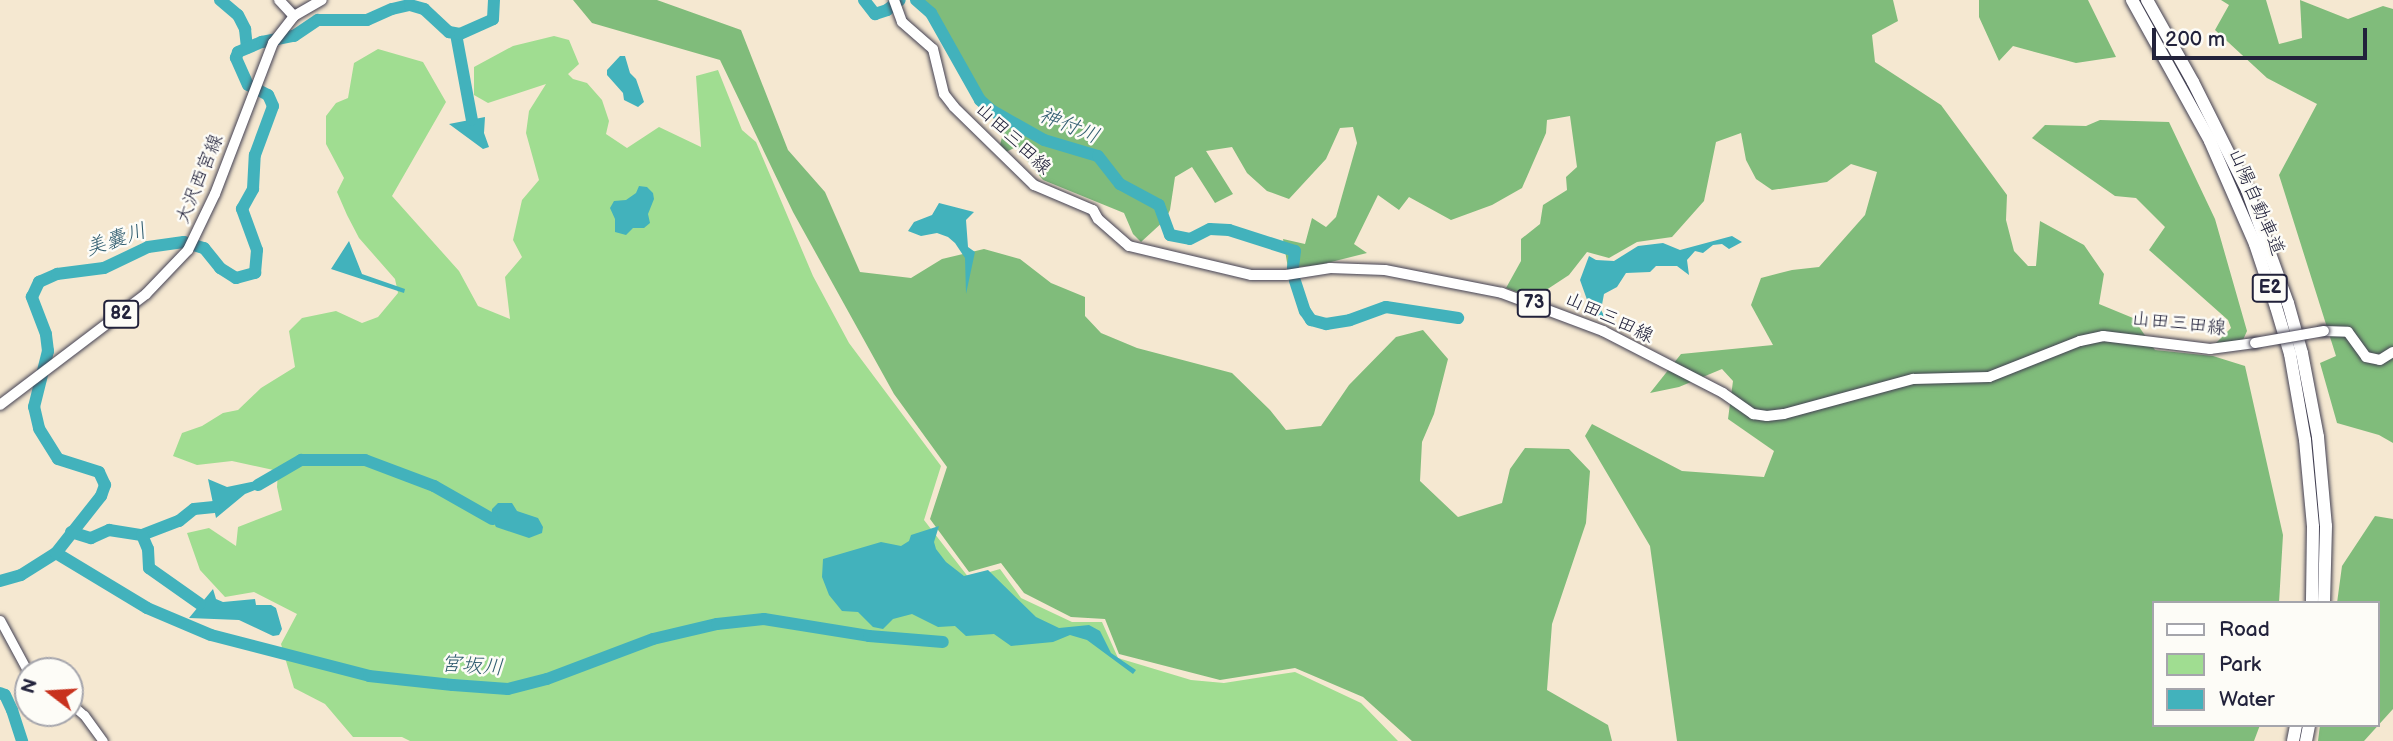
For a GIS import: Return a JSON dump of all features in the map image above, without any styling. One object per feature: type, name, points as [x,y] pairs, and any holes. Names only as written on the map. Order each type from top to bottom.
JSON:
[{"type":"highway","name":"山陽自動車道","points":[[2132,0],[2182,88],[2234,194],[2255,244],[2280,319],[2299,397],[2311,488],[2312,601]]},
{"type":"highway","name":"山陽自動車道","points":[[2147,0],[2193,82],[2247,190],[2288,303],[2302,353],[2318,437],[2326,526],[2324,601]]},
{"type":"main road","points":[[279,0],[294,16],[322,0]]},
{"type":"main road","name":"山田三田線","points":[[895,2],[902,22],[933,49],[944,94],[954,107],[1034,185],[1093,210],[1113,234],[1129,246],[1251,275],[1286,275],[1330,268],[1385,270],[1502,293],[1603,331],[1723,393],[1753,414],[1784,414],[1913,379],[1989,377],[2080,341],[2104,335],[2210,349],[2324,331],[2348,332],[2366,357],[2381,360],[2393,352]]},
{"type":"main road","name":"大沢西宮線","points":[[0,405],[146,294],[188,250],[215,194],[273,43],[294,16]]},
{"type":"street","points":[[0,620],[20,657]]},
{"type":"street","points":[[84,715],[103,741]]},
{"type":"green space","points":[[573,0],[657,0],[741,30],[788,150],[825,192],[860,272],[911,278],[942,259],[984,249],[1020,259],[1051,283],[1085,297],[1085,316],[1101,333],[1137,348],[1232,373],[1270,410],[1286,430],[1321,426],[1349,385],[1396,337],[1423,330],[1448,359],[1434,414],[1422,442],[1420,481],[1458,517],[1502,503],[1510,469],[1525,448],[1569,449],[1590,471],[1586,523],[1552,624],[1547,690],[1608,725],[1612,741],[1412,741],[1363,697],[1295,668],[1220,680],[1119,654],[1105,619],[1071,617],[1024,593],[1001,563],[969,572],[930,519],[947,467],[894,394],[793,212],[720,60],[592,23]]},
{"type":"green space","points":[[918,0],[1893,0],[1898,21],[1872,35],[1875,62],[1941,105],[2007,195],[2006,220],[2014,251],[2028,266],[2036,266],[2040,221],[2084,245],[2104,274],[2099,304],[2133,318],[2155,350],[2213,356],[2245,366],[2283,535],[2279,601],[2152,601],[2152,727],[2259,727],[2254,741],[1677,741],[1650,546],[1585,436],[1592,424],[1682,471],[1764,477],[1774,451],[1728,419],[1733,381],[1722,369],[1679,387],[1650,393],[1681,354],[1773,345],[1751,305],[1761,278],[1819,267],[1865,215],[1877,172],[1851,164],[1827,182],[1772,190],[1756,179],[1746,160],[1741,133],[1716,142],[1704,201],[1672,237],[1637,242],[1609,258],[1587,252],[1569,275],[1534,298],[1506,288],[1521,261],[1521,239],[1540,224],[1543,205],[1567,190],[1566,177],[1577,167],[1570,116],[1547,120],[1546,133],[1522,188],[1492,205],[1451,220],[1409,197],[1399,210],[1378,195],[1354,244],[1367,253],[1319,265],[1288,268],[1283,239],[1305,244],[1312,218],[1326,227],[1336,217],[1357,143],[1353,127],[1340,128],[1326,159],[1289,199],[1267,191],[1247,173],[1232,147],[1206,151],[1233,194],[1215,203],[1192,167],[1175,177],[1170,210],[1165,220],[1141,242],[1133,234],[1124,213],[1043,180],[1016,147],[1006,152],[1000,145],[1003,133]]},
{"type":"green space","points":[[1979,0],[2088,0],[2116,57],[2076,63],[2013,46],[1999,61],[1979,17]]},
{"type":"green space","points":[[2221,0],[2266,0],[2279,44],[2302,38],[2300,0],[2348,19],[2383,6],[2393,9],[2393,443],[2379,435],[2337,423],[2320,363],[2336,356],[2279,175],[2317,104],[2267,78],[2215,30],[2229,5]]},
{"type":"green space","points":[[554,36],[569,40],[579,64],[568,74],[573,79],[587,83],[602,100],[609,121],[606,134],[627,148],[659,127],[701,147],[696,76],[718,70],[742,130],[756,142],[813,276],[849,343],[941,466],[924,520],[969,578],[1000,569],[1021,598],[1072,622],[1102,622],[1118,658],[1191,680],[1224,683],[1295,672],[1361,703],[1398,741],[410,741],[402,737],[353,737],[325,704],[294,688],[281,644],[297,614],[254,592],[225,597],[200,570],[187,533],[209,528],[236,546],[238,527],[282,510],[277,487],[278,471],[232,461],[197,465],[173,456],[182,433],[202,426],[223,413],[238,410],[261,388],[295,367],[289,331],[302,318],[336,311],[362,323],[378,317],[398,293],[395,279],[359,238],[347,215],[337,192],[344,178],[326,144],[326,116],[336,103],[348,98],[354,63],[378,49],[423,62],[446,102],[392,196],[459,271],[478,306],[510,319],[505,277],[522,257],[513,240],[522,200],[539,180],[526,133],[529,111],[546,84],[488,103],[474,95],[474,67],[513,46]]},
{"type":"green space","points":[[2100,120],[2169,122],[2215,219],[2247,331],[2242,342],[2213,346],[2231,328],[2228,320],[2149,250],[2165,227],[2136,198],[2115,196],[2032,138],[2045,125],[2086,126]]},
{"type":"green space","points":[[2375,516],[2393,519],[2393,709],[2379,724],[2379,601],[2337,601],[2342,566]]},
{"type":"green space","points":[[2320,727],[2377,727],[2364,741],[2318,741]]},
{"type":"water","points":[[620,56],[625,56],[630,73],[636,79],[644,102],[638,107],[624,100],[623,93],[607,75],[607,70]]},
{"type":"water","points":[[485,117],[484,133],[489,147],[483,149],[449,124]]},
{"type":"water","points":[[639,186],[647,187],[653,193],[654,199],[648,214],[650,223],[644,228],[633,228],[626,235],[615,232],[615,219],[610,208],[614,201],[626,200],[636,193]]},
{"type":"water","points":[[939,203],[974,212],[966,220],[968,247],[975,252],[966,294],[965,258],[955,243],[937,233],[921,236],[908,231],[914,222],[932,215]]},
{"type":"water","points":[[1732,236],[1742,242],[1729,249],[1722,244],[1713,245],[1703,253],[1695,251],[1687,260],[1689,275],[1677,266],[1656,266],[1650,272],[1626,273],[1617,287],[1604,294],[1601,310],[1608,323],[1591,311],[1580,280],[1589,256],[1596,260],[1614,261],[1638,246],[1663,243],[1680,250]]},
{"type":"water","points":[[349,241],[362,274],[405,289],[404,293],[331,269]]},
{"type":"water","points":[[208,479],[227,487],[256,481],[258,485],[216,518]]},
{"type":"water","points":[[498,503],[512,503],[517,511],[538,518],[543,527],[542,533],[529,538],[496,527],[491,517],[492,509]]},
{"type":"water","points":[[939,526],[934,542],[936,549],[946,562],[964,576],[988,570],[1036,617],[1059,628],[1089,625],[1100,631],[1111,653],[1136,670],[1133,674],[1087,640],[1070,635],[1053,642],[1011,646],[994,634],[966,636],[955,626],[938,627],[912,614],[893,619],[883,629],[873,627],[858,612],[842,611],[829,595],[822,577],[823,559],[881,542],[901,546],[909,541],[911,535]]},
{"type":"water","points":[[213,589],[216,599],[223,602],[255,599],[256,605],[271,605],[276,608],[282,629],[279,635],[273,636],[239,620],[189,618]]},
{"type":"waterway","points":[[220,0],[238,15],[245,29],[247,48]]},
{"type":"waterway","name":"美嚢川","points":[[0,581],[21,575],[56,553],[101,496],[105,485],[99,472],[58,459],[39,428],[34,407],[48,351],[46,334],[32,297],[39,282],[57,274],[104,268],[148,247],[184,242],[204,248],[220,268],[236,278],[255,273],[257,250],[242,209],[253,189],[255,155],[273,106],[268,95],[248,85],[236,58],[238,52],[262,42],[294,36],[318,20],[367,20],[392,9],[410,5],[424,9],[449,32],[460,34],[493,19],[494,0]]},
{"type":"waterway","name":"神付川","points":[[864,0],[875,14],[887,10],[900,0]]},
{"type":"waterway","name":"神付川","points":[[916,0],[931,13],[980,100],[991,110],[1044,140],[1098,156],[1120,184],[1159,205],[1170,235],[1190,239],[1210,229],[1229,230],[1295,251],[1293,268]]},
{"type":"waterway","points":[[456,34],[472,120]]},
{"type":"waterway","name":"神付川","points":[[1295,281],[1305,311],[1311,320],[1326,324],[1350,320],[1386,307],[1458,318]]},
{"type":"waterway","points":[[258,485],[301,460],[365,460],[434,486],[492,519]]},
{"type":"waterway","points":[[71,532],[91,538],[109,530],[142,535],[179,521],[194,509],[214,507]]},
{"type":"waterway","points":[[142,535],[148,549],[149,568],[200,604]]},
{"type":"waterway","name":"宮坂川","points":[[56,553],[147,608],[211,635],[369,676],[453,685],[508,689],[547,679],[653,639],[717,624],[764,619],[869,636],[943,642]]},
{"type":"waterway","points":[[0,693],[5,695],[12,710],[22,741]]}]
